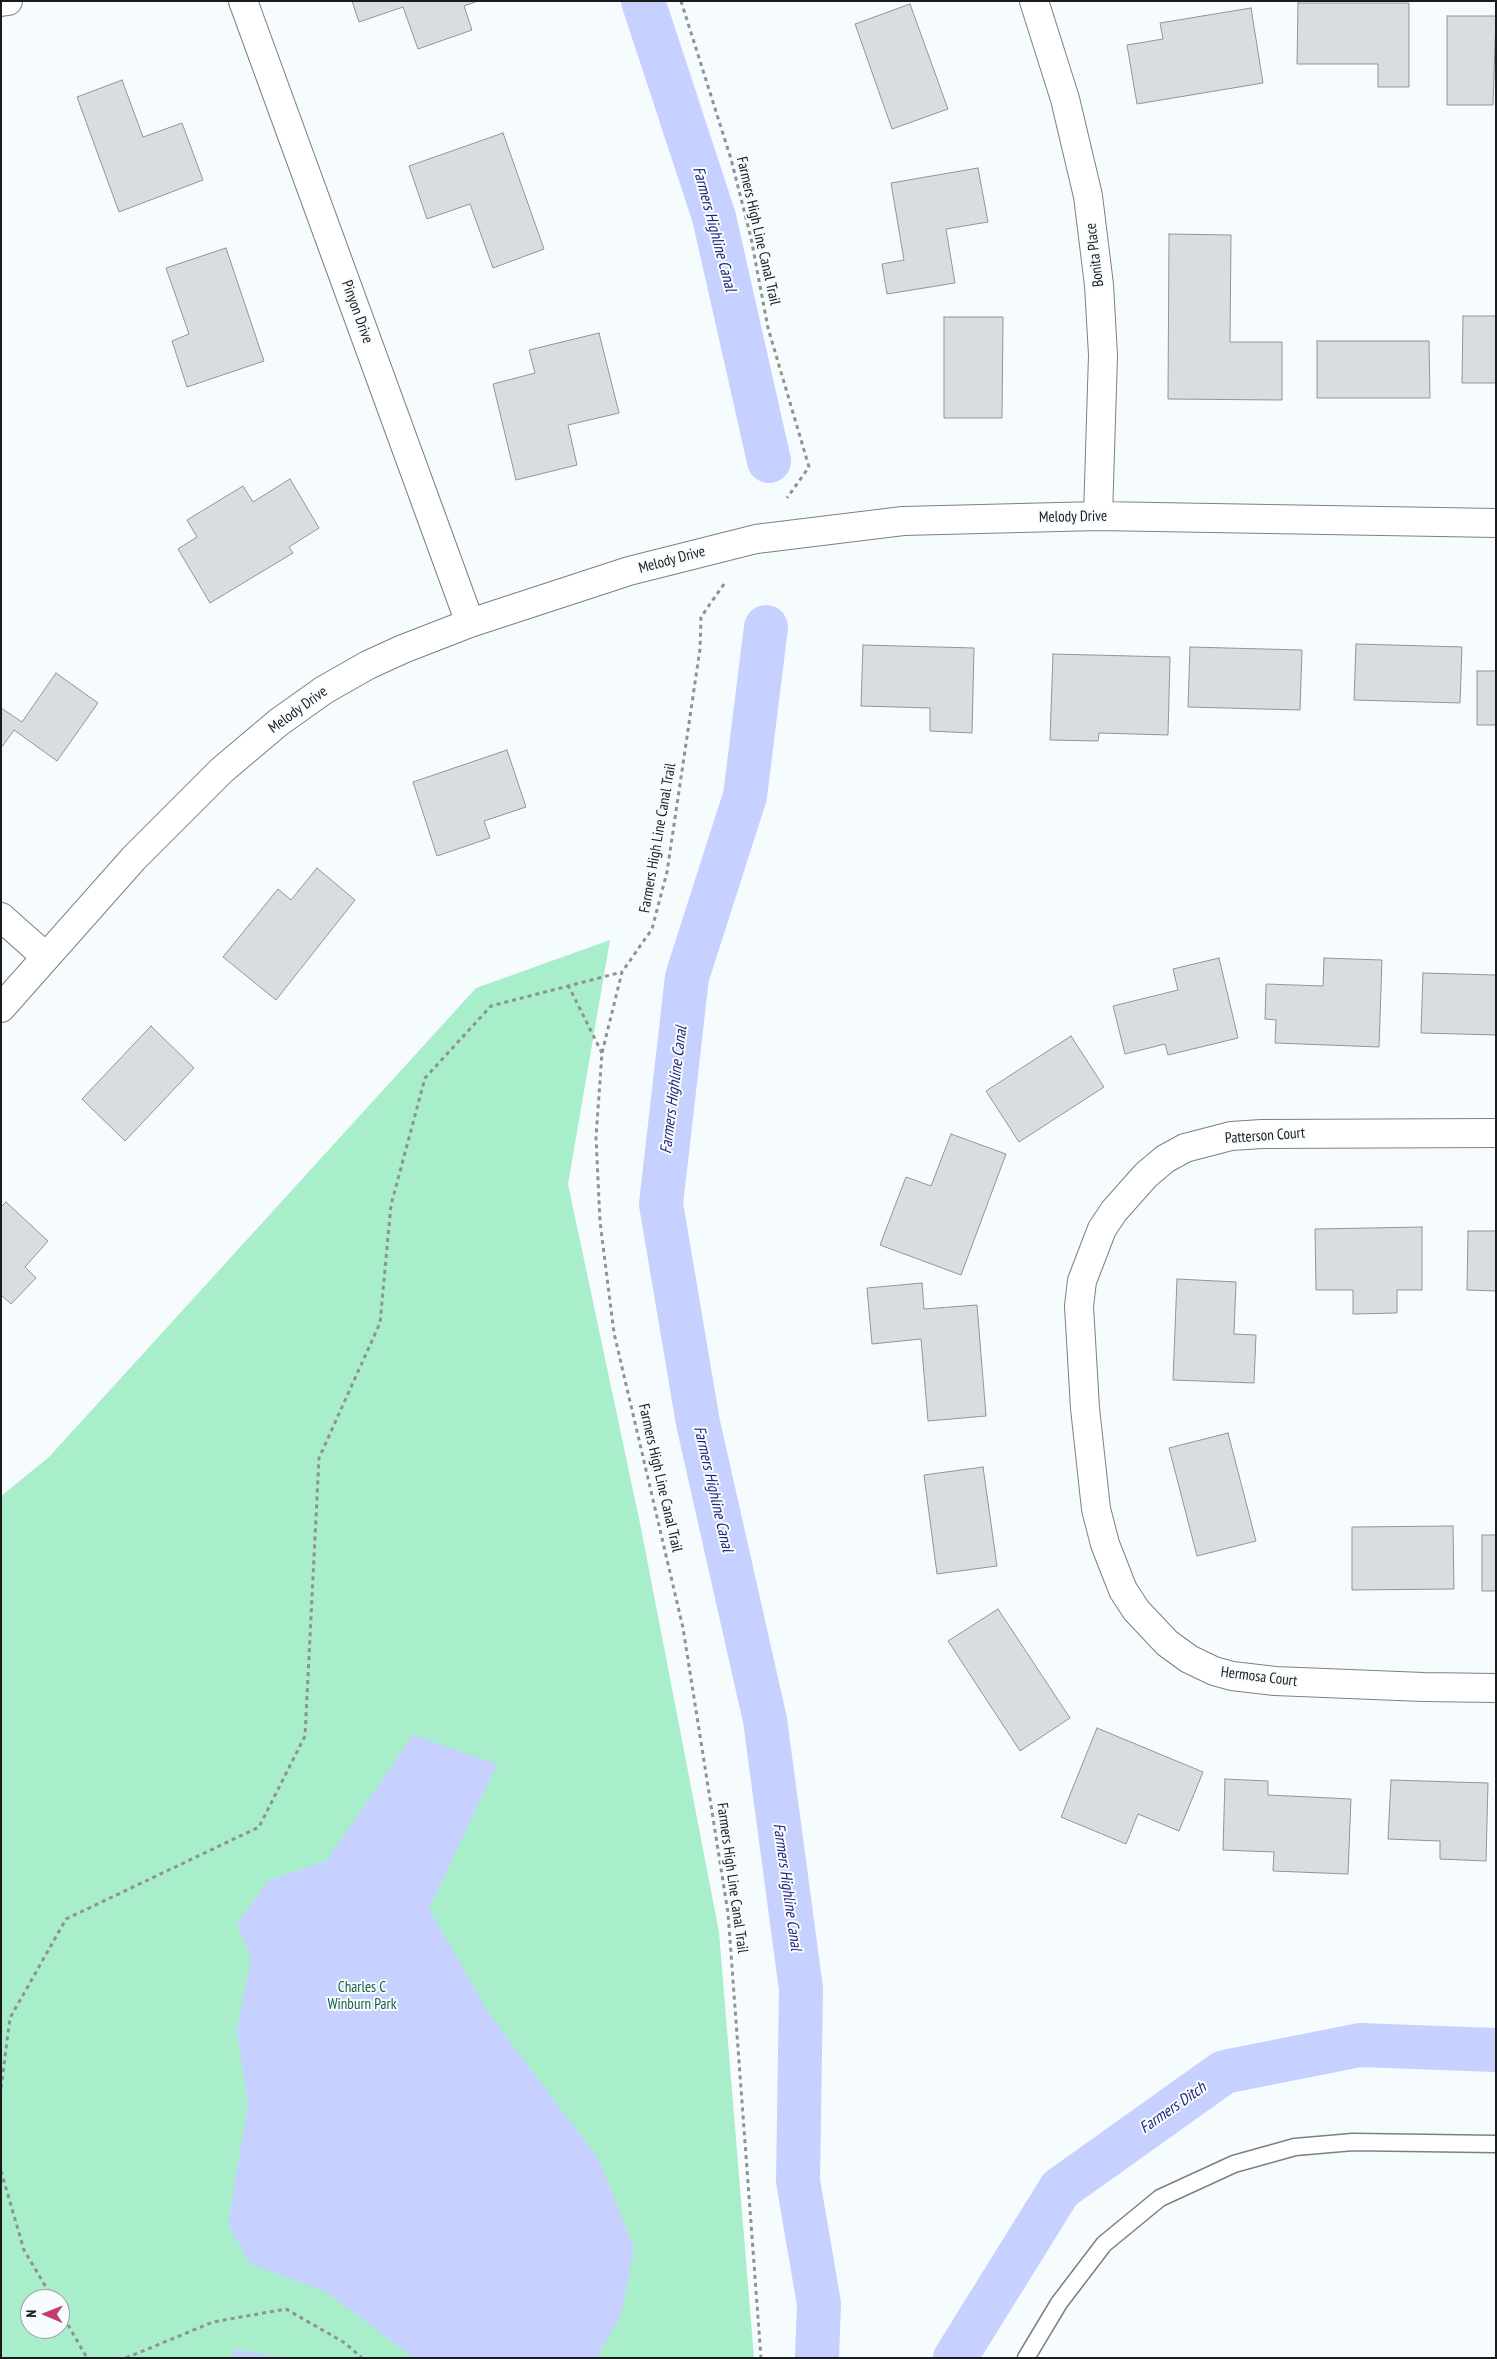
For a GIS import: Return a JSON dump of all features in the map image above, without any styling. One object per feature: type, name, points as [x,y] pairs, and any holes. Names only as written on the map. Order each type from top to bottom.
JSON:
[{"type":"street","points":[[1,2],[8,1]]},
{"type":"street","name":"Pinyon Drive","points":[[243,1],[470,623]]},
{"type":"street","name":"Bonita Place","points":[[1034,1],[1065,99],[1088,196],[1099,285],[1103,364],[1098,516]]},
{"type":"street","name":"Melody Drive","points":[[1,1008],[134,858],[222,770],[278,722],[324,690],[368,665],[403,649],[470,623],[629,571],[756,539],[903,522],[1098,516],[1496,523]]},
{"type":"street","points":[[1,917],[46,957]]},
{"type":"street","name":"Patterson Court","points":[[1085,1408],[1079,1306],[1082,1281],[1102,1228],[1114,1211],[1146,1175],[1165,1159],[1184,1148],[1231,1136],[1262,1134],[1496,1133]]},
{"type":"street","name":"Hermosa Court","points":[[1085,1408],[1096,1509],[1105,1544],[1123,1590],[1136,1610],[1167,1643],[1189,1659],[1214,1671],[1232,1676],[1275,1681],[1496,1688]]},
{"type":"lane","points":[[1026,2358],[1059,2303],[1104,2244],[1160,2198],[1226,2168],[1295,2147],[1352,2142],[1496,2144]]},
{"type":"path","name":"Farmers High Line Canal Trail","points":[[681,1],[731,159],[751,238],[768,328],[809,467]]},
{"type":"path","name":"Farmers High Line Canal Trail","points":[[701,617],[700,649],[666,872],[652,929],[622,972],[602,1053],[596,1137],[603,1241],[614,1333],[683,1628],[728,1913],[761,2358]]},
{"type":"path","points":[[1,2088],[10,2018],[66,1919],[259,1827],[305,1736],[319,1458],[380,1323],[391,1205],[425,1078],[491,1006],[622,972]]},
{"type":"path","points":[[568,985],[602,1053]]},
{"type":"path","points":[[1,2170],[24,2250],[47,2289]]},
{"type":"path","points":[[126,2358],[213,2322],[286,2309],[345,2343],[362,2358]]},
{"type":"path","points":[[70,2328],[87,2358]]},
{"type":"green space","name":"Charles C Winburn Park","points":[[610,940],[568,1184],[641,1528],[719,1932],[754,2358],[1,2358],[1,1496],[49,1457],[476,988]]},
{"type":"water","points":[[413,1735],[497,1764],[429,1909],[490,2015],[599,2160],[634,2248],[621,2315],[596,2358],[415,2358],[324,2291],[250,2264],[228,2224],[248,2104],[237,2031],[251,1957],[237,1924],[268,1881],[326,1861]]},
{"type":"water","points":[[234,2349],[286,2358],[232,2358]]},
{"type":"building","points":[[352,1],[478,1],[464,6],[472,30],[418,49],[403,7],[359,22]]},
{"type":"building","points":[[1298,3],[1409,3],[1409,87],[1378,87],[1378,64],[1297,64]]},
{"type":"building","points":[[910,4],[948,109],[892,129],[855,24]]},
{"type":"building","points":[[1251,8],[1263,83],[1137,104],[1127,45],[1163,39],[1160,23]]},
{"type":"building","points":[[1447,16],[1496,16],[1493,105],[1447,105]]},
{"type":"building","points":[[122,80],[143,137],[182,123],[203,180],[119,212],[77,97]]},
{"type":"building","points":[[503,133],[544,249],[493,268],[470,204],[427,219],[409,166]]},
{"type":"building","points":[[978,168],[988,222],[946,229],[955,283],[887,294],[882,264],[904,260],[891,183]]},
{"type":"building","points":[[1169,234],[1231,235],[1230,342],[1282,342],[1282,400],[1168,399]]},
{"type":"building","points":[[226,248],[264,361],[187,387],[172,341],[189,334],[166,268]]},
{"type":"building","points":[[1463,316],[1496,316],[1496,383],[1462,383]]},
{"type":"building","points":[[944,317],[1003,317],[1002,418],[944,418]]},
{"type":"building","points":[[599,333],[619,413],[568,425],[577,465],[516,480],[493,384],[535,373],[529,350]]},
{"type":"building","points":[[1317,341],[1429,341],[1430,398],[1317,398]]},
{"type":"building","points":[[290,479],[319,528],[289,547],[293,553],[210,603],[178,549],[197,537],[187,520],[243,486],[253,502]]},
{"type":"building","points":[[1356,644],[1462,647],[1460,703],[1354,700]]},
{"type":"building","points":[[863,645],[974,648],[972,733],[930,731],[930,708],[861,706]]},
{"type":"building","points":[[1190,647],[1302,650],[1300,710],[1188,707]]},
{"type":"building","points":[[1053,654],[1170,657],[1168,735],[1099,733],[1098,741],[1050,740]]},
{"type":"building","points":[[1477,671],[1496,671],[1496,725],[1477,725]]},
{"type":"building","points":[[56,673],[98,703],[57,761],[14,730],[1,748],[1,708],[22,722]]},
{"type":"building","points":[[507,750],[526,807],[484,821],[490,838],[437,856],[413,782]]},
{"type":"building","points":[[317,868],[355,900],[276,1000],[223,957],[278,889],[291,900]]},
{"type":"building","points":[[1219,958],[1238,1038],[1168,1055],[1165,1044],[1125,1054],[1113,1006],[1178,990],[1173,969]]},
{"type":"building","points":[[1324,958],[1382,960],[1379,1047],[1275,1043],[1276,1020],[1265,1019],[1266,984],[1323,986]]},
{"type":"building","points":[[1423,973],[1496,975],[1496,1035],[1421,1033]]},
{"type":"building","points":[[151,1026],[194,1068],[125,1141],[82,1099]]},
{"type":"building","points":[[1071,1036],[1104,1087],[1019,1142],[986,1091]]},
{"type":"building","points":[[951,1134],[1006,1154],[961,1275],[880,1245],[906,1177],[931,1186]]},
{"type":"building","points":[[6,1202],[48,1241],[25,1267],[36,1278],[11,1304],[1,1295],[1,1207]]},
{"type":"building","points":[[1422,1227],[1422,1290],[1397,1290],[1397,1313],[1353,1314],[1353,1290],[1316,1290],[1315,1229]]},
{"type":"building","points":[[1468,1231],[1496,1231],[1496,1291],[1467,1290]]},
{"type":"building","points":[[1177,1279],[1236,1282],[1234,1334],[1256,1335],[1254,1383],[1173,1380]]},
{"type":"building","points":[[922,1283],[924,1309],[977,1305],[986,1416],[928,1421],[921,1339],[872,1344],[867,1288]]},
{"type":"building","points":[[1228,1433],[1256,1541],[1197,1556],[1169,1448]]},
{"type":"building","points":[[983,1467],[997,1566],[937,1574],[924,1475]]},
{"type":"building","points":[[1453,1526],[1454,1589],[1352,1590],[1352,1527]]},
{"type":"building","points":[[1482,1535],[1496,1535],[1496,1591],[1482,1591]]},
{"type":"building","points":[[998,1609],[1070,1718],[1020,1751],[948,1641]]},
{"type":"building","points":[[1097,1728],[1203,1772],[1179,1831],[1138,1814],[1126,1844],[1061,1817]]},
{"type":"building","points":[[1225,1779],[1268,1781],[1268,1795],[1351,1799],[1348,1874],[1273,1871],[1274,1852],[1223,1850]]},
{"type":"building","points":[[1391,1780],[1488,1783],[1486,1861],[1440,1859],[1440,1841],[1388,1839]]},
{"type":"waterway","name":"Farmers Highline Canal","points":[[643,1],[714,217],[769,461]]},
{"type":"waterway","name":"Farmers Highline Canal","points":[[766,627],[745,796],[687,977],[661,1204],[698,1423],[765,1720],[801,1989],[798,2181],[819,2304],[817,2358]]},
{"type":"waterway","name":"Farmers Ditch","points":[[955,2358],[1060,2189],[1224,2072],[1360,2045],[1496,2050]]}]
